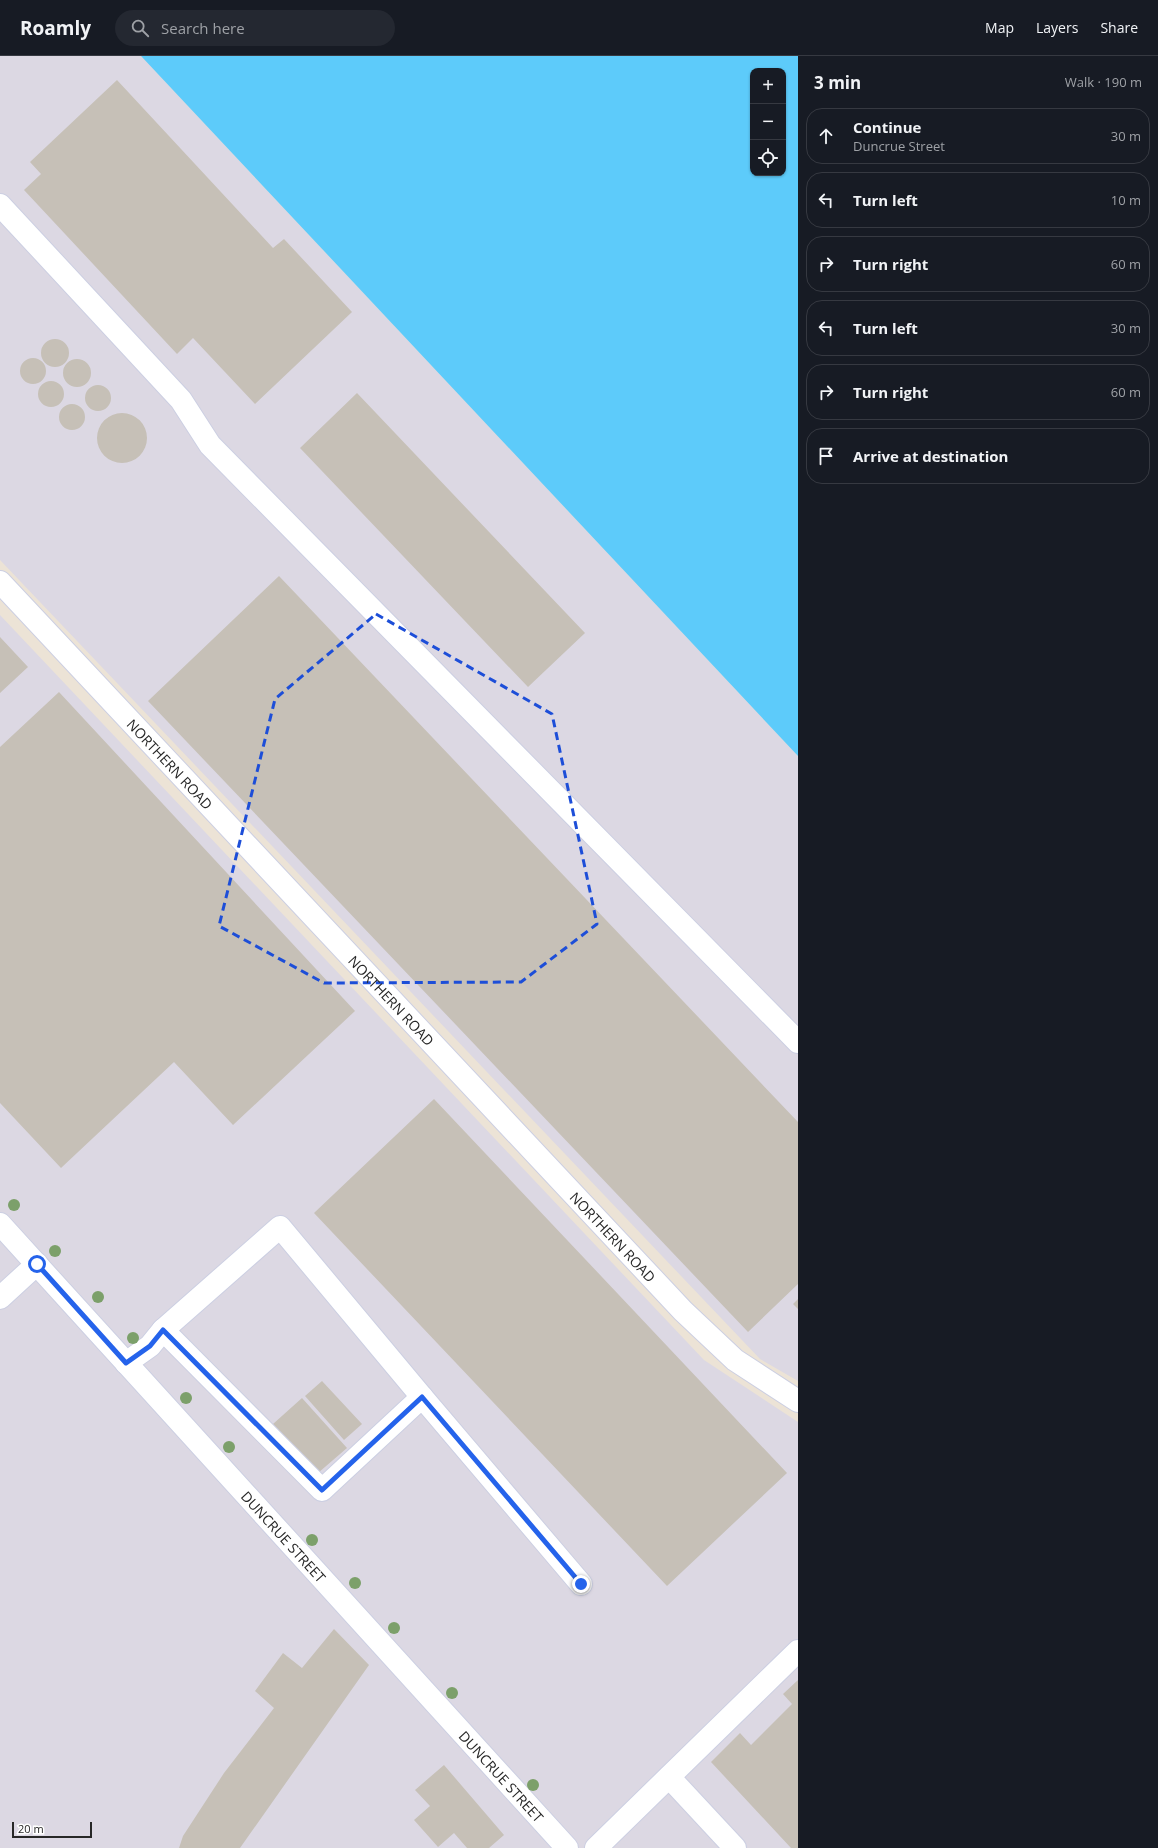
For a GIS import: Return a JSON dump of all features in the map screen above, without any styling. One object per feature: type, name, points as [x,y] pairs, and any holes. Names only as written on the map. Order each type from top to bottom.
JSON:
[{"type":"street","points":[[0,205],[182,400],[210,444],[798,1042]]},
{"type":"street","name":"NORTHERN ROAD","points":[[0,582],[683,1311],[735,1360],[798,1401]]},
{"type":"street","name":"DUNCRUE STREET","points":[[0,1224],[563,1846]]},
{"type":"street","points":[[126,1363],[150,1346],[163,1330],[280,1227],[581,1584]]},
{"type":"street","points":[[0,1298],[37,1264]]},
{"type":"street","points":[[163,1330],[322,1490],[422,1397]]},
{"type":"street","points":[[596,1848],[798,1651]]},
{"type":"street","points":[[669,1777],[735,1848]]},
{"type":"highlighted area","points":[[376,614],[552,714],[597,924],[521,982],[324,983],[219,926],[275,699]]},
{"type":"shaded area","points":[[0,56],[141,56],[798,756],[798,1381],[760,1359],[0,560]]},
{"type":"shaded area","points":[[0,615],[704,1360],[798,1422],[798,1848],[0,1848]]},
{"type":"water","points":[[141,56],[798,56],[798,756]]},
{"type":"building","points":[[117,80],[273,248],[284,239],[352,312],[255,404],[193,338],[177,354],[24,190],[41,174],[30,162]]},
{"type":"building","points":[[55,339],[65,343],[69,353],[65,363],[55,367],[45,363],[41,353],[45,343]]},
{"type":"building","points":[[33,358],[43,361],[46,371],[43,381],[33,384],[23,381],[20,371],[23,361]]},
{"type":"building","points":[[77,359],[87,363],[91,373],[87,383],[77,387],[67,383],[63,373],[67,363]]},
{"type":"building","points":[[51,381],[61,384],[64,394],[61,404],[51,407],[41,404],[38,394],[41,384]]},
{"type":"building","points":[[98,385],[108,388],[111,398],[108,408],[98,411],[88,408],[85,398],[88,388]]},
{"type":"building","points":[[357,393],[585,633],[528,687],[300,448]]},
{"type":"building","points":[[72,404],[82,407],[85,417],[82,427],[72,430],[62,427],[59,417],[62,407]]},
{"type":"building","points":[[122,413],[136,417],[143,424],[147,438],[143,452],[136,459],[122,463],[108,459],[101,452],[97,438],[101,424],[108,417]]},
{"type":"building","points":[[279,576],[798,1122],[798,1284],[748,1332],[148,701]]},
{"type":"building","points":[[0,637],[28,667],[0,693]]},
{"type":"building","points":[[59,692],[355,1011],[233,1125],[174,1062],[61,1168],[0,1103],[0,747]]},
{"type":"building","points":[[434,1099],[787,1473],[667,1586],[314,1213]]},
{"type":"building","points":[[798,1299],[798,1309],[793,1304]]},
{"type":"building","points":[[322,1381],[362,1424],[344,1440],[305,1396]]},
{"type":"building","points":[[302,1398],[347,1448],[318,1473],[273,1424]]},
{"type":"building","points":[[334,1629],[369,1665],[240,1848],[179,1848],[183,1836],[224,1773],[274,1708],[255,1691],[283,1653],[302,1668]]},
{"type":"building","points":[[798,1680],[798,1848],[791,1848],[711,1762],[740,1733],[751,1745],[792,1704],[783,1694]]},
{"type":"building","points":[[444,1765],[504,1835],[489,1848],[467,1848],[454,1833],[438,1847],[414,1820],[430,1806],[415,1790]]},
{"type":"route","points":[[37,1264],[126,1363],[150,1346],[163,1330],[322,1490],[422,1397],[581,1584]]}]
